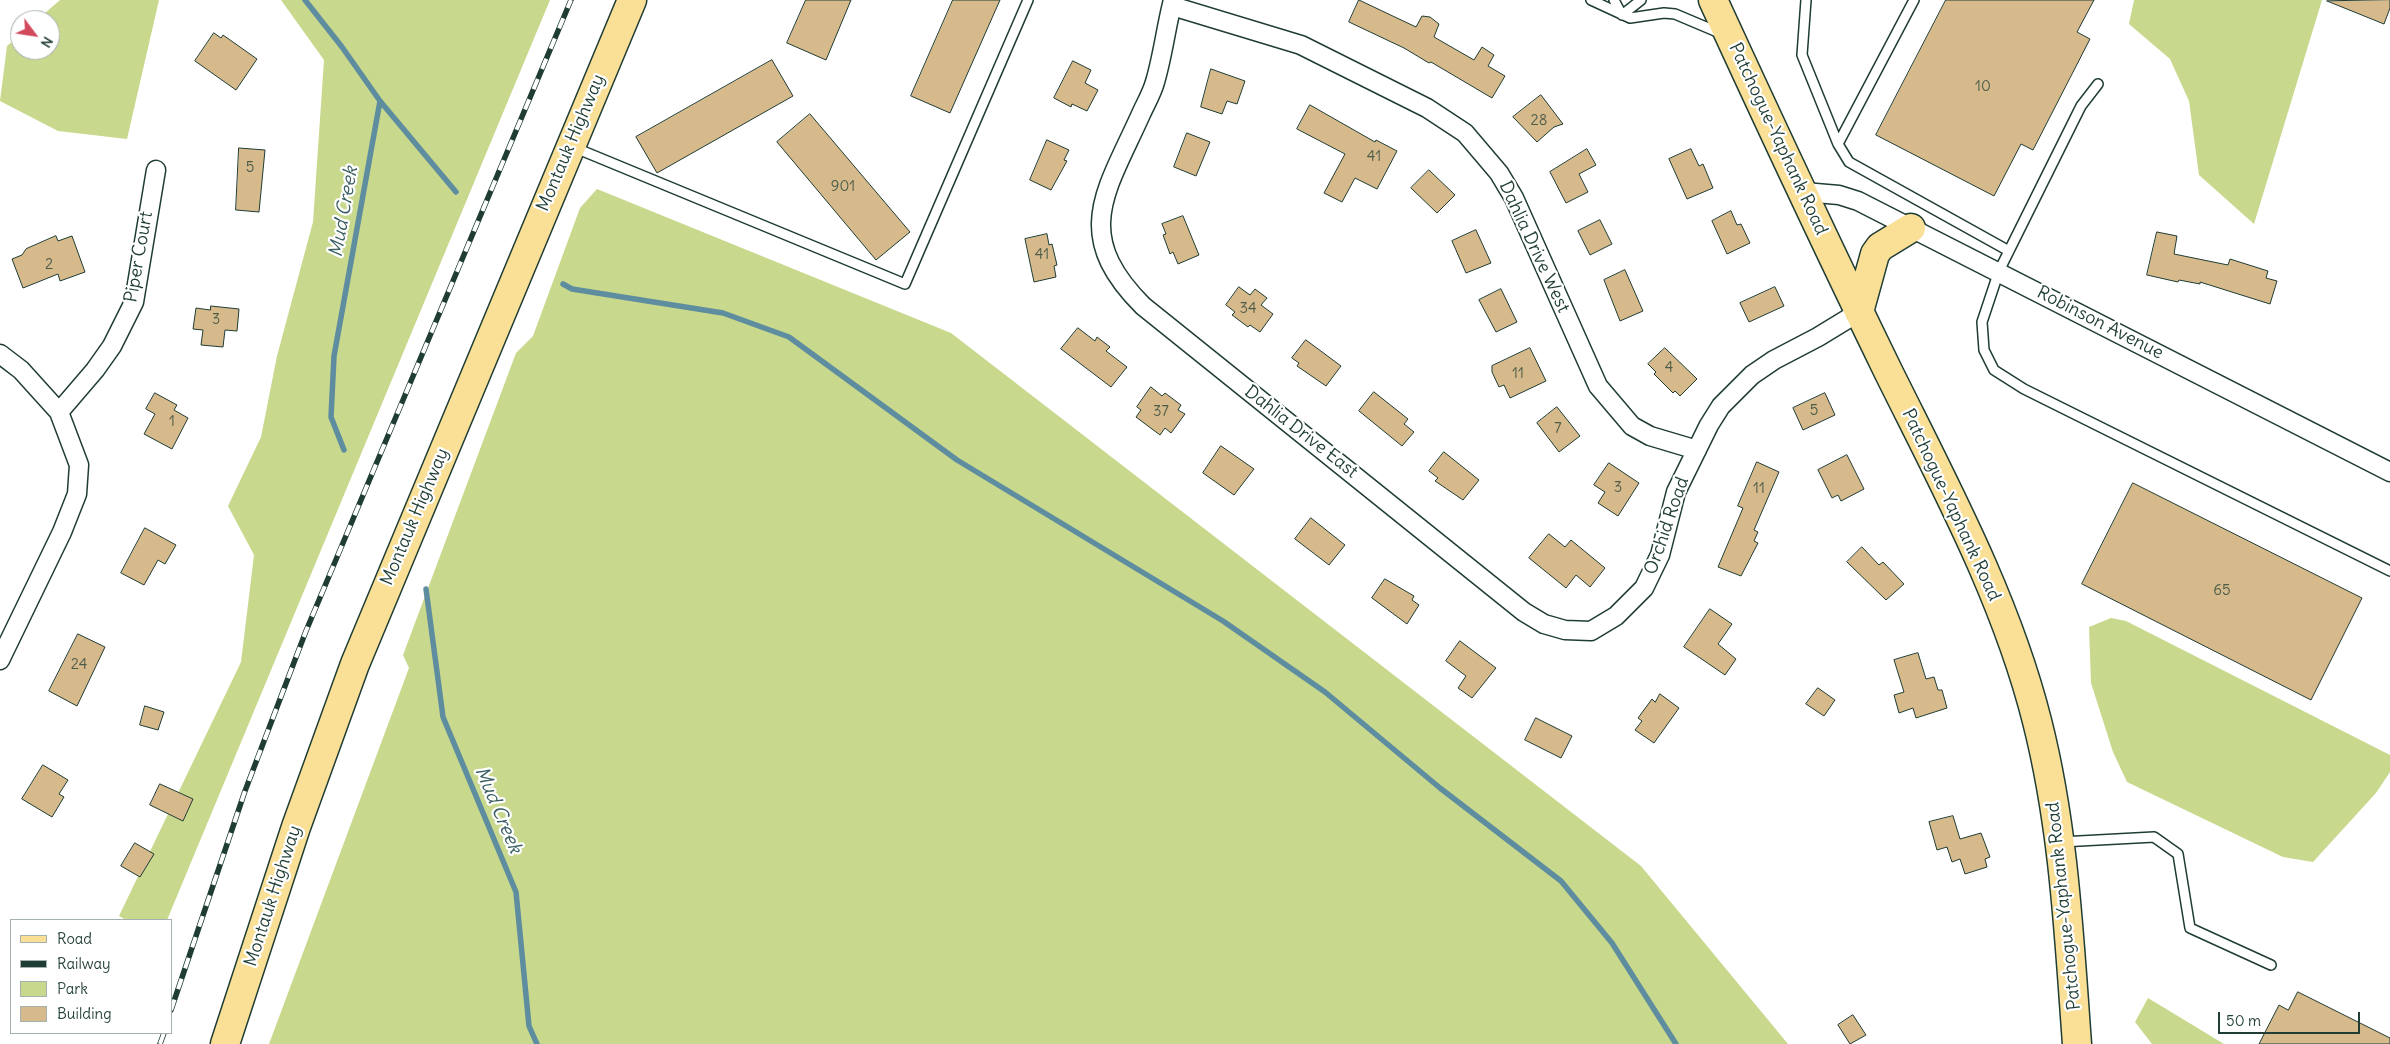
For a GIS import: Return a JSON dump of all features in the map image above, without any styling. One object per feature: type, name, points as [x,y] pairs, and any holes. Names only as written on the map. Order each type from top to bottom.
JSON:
[{"type":"main road","name":"Montauk Highway","points":[[224,1044],[293,836],[355,664],[632,0]]},
{"type":"main road","name":"Patchogue-Yaphank Road","points":[[1713,0],[1994,594],[2018,656],[2037,720],[2061,842],[2077,1044]]},
{"type":"main road","points":[[1859,312],[1875,254],[1880,247],[1911,228]]},
{"type":"street","name":"Dahlia Drive East","points":[[1173,3],[1155,83],[1105,194],[1100,218],[1101,242],[1113,267],[1127,290],[1143,306],[1497,590]]},
{"type":"street","name":"Dahlia Drive West","points":[[1173,3],[1301,45],[1428,108],[1465,132],[1499,173],[1514,198],[1598,386],[1632,426],[1650,436],[1697,450]]},
{"type":"street","name":"Piper Court","points":[[59,412],[95,370],[112,346],[134,302],[156,170]]},
{"type":"street","name":"Robinson Avenue","points":[[1804,192],[1839,195],[1858,201],[2390,472]]},
{"type":"street","name":"Orchid Road","points":[[1497,590],[1524,612],[1544,624],[1565,630],[1591,631],[1616,616],[1644,588],[1660,555],[1676,492],[1709,425],[1721,406],[1752,375],[1774,360],[1818,338],[1859,312]]},
{"type":"street","points":[[0,354],[21,370],[59,412],[79,465],[77,494],[62,532],[0,660]]},
{"type":"lane","points":[[570,146],[905,284],[1028,0]]},
{"type":"lane","points":[[1591,0],[1630,18],[1664,13],[1675,14],[1730,36]]},
{"type":"lane","points":[[1614,0],[1622,15]]},
{"type":"lane","points":[[1622,15],[1641,0]]},
{"type":"lane","points":[[1806,0],[1802,55],[1838,144],[1849,162],[2009,251]]},
{"type":"lane","points":[[1838,144],[1914,0]]},
{"type":"lane","points":[[2098,84],[2081,106],[1998,272],[1982,322],[1984,350],[1994,370],[2024,389],[2390,571]]},
{"type":"lane","points":[[2061,842],[2154,837],[2178,854],[2190,928],[2271,965]]},
{"type":"green space","points":[[60,0],[159,0],[127,139],[58,131],[0,101],[7,46],[10,43],[10,60],[60,60],[60,10],[48,10]]},
{"type":"green space","points":[[281,0],[550,0],[167,919],[124,919],[119,916],[241,662],[254,555],[228,506],[261,437],[277,356],[313,222],[324,60]]},
{"type":"green space","points":[[2134,0],[2322,0],[2254,224],[2199,175],[2189,101],[2170,59],[2129,24]]},
{"type":"green space","points":[[597,189],[951,333],[1641,866],[1788,1044],[269,1044],[409,668],[403,655],[516,353],[533,336],[580,208]]},
{"type":"green space","points":[[2111,618],[2126,621],[2390,755],[2390,772],[2376,793],[2313,862],[2283,857],[2127,782],[2113,752],[2091,683],[2089,627]]},
{"type":"green space","points":[[2148,998],[2224,1044],[2152,1044],[2135,1022]]},
{"type":"building","points":[[806,0],[851,0],[826,60],[787,43]]},
{"type":"building","points":[[953,0],[1000,0],[950,113],[911,96]]},
{"type":"building","points":[[1359,0],[1416,27],[1422,16],[1430,17],[1439,24],[1434,37],[1474,60],[1482,47],[1494,55],[1488,66],[1505,76],[1492,98],[1431,62],[1429,63],[1404,48],[1349,22]]},
{"type":"building","points":[[1946,0],[2094,0],[2077,32],[2090,39],[2033,150],[2021,144],[1994,196],[1876,135]]},
{"type":"building","points":[[2390,0],[2390,8],[2384,24],[2327,1]]},
{"type":"building","points":[[214,33],[221,38],[223,35],[257,59],[236,90],[195,61]]},
{"type":"building","points":[[772,60],[793,96],[657,173],[636,137]]},
{"type":"building","points":[[1073,61],[1091,70],[1085,83],[1098,90],[1087,111],[1072,104],[1071,107],[1054,98]]},
{"type":"building","points":[[1211,69],[1245,81],[1237,104],[1227,101],[1222,114],[1201,107]]},
{"type":"building","points":[[1541,95],[1563,124],[1554,127],[1537,142],[1513,117]]},
{"type":"building","points":[[1310,105],[1375,142],[1376,140],[1397,151],[1377,189],[1355,178],[1342,202],[1324,193],[1345,154],[1297,129]]},
{"type":"building","points":[[810,114],[910,232],[876,260],[777,142]]},
{"type":"building","points":[[1187,133],[1210,142],[1196,176],[1174,167]]},
{"type":"building","points":[[1047,140],[1069,150],[1064,160],[1067,161],[1051,190],[1030,180]]},
{"type":"building","points":[[239,148],[265,150],[259,212],[236,210]]},
{"type":"building","points":[[1587,149],[1596,165],[1579,174],[1588,192],[1566,203],[1550,172]]},
{"type":"building","points":[[1691,149],[1699,166],[1703,164],[1713,188],[1687,199],[1669,159]]},
{"type":"building","points":[[1429,170],[1455,195],[1437,213],[1411,188]]},
{"type":"building","points":[[1731,211],[1737,225],[1741,224],[1750,243],[1727,254],[1712,221]]},
{"type":"building","points":[[1183,216],[1199,255],[1178,264],[1173,252],[1170,254],[1163,235],[1166,234],[1162,224]]},
{"type":"building","points":[[1600,220],[1612,244],[1590,255],[1578,231]]},
{"type":"building","points":[[1476,230],[1491,263],[1466,273],[1452,241]]},
{"type":"building","points":[[2157,232],[2177,236],[2174,254],[2228,265],[2230,259],[2268,271],[2266,278],[2277,281],[2270,304],[2200,282],[2200,284],[2179,280],[2178,282],[2147,275]]},
{"type":"building","points":[[1047,234],[1049,245],[1052,244],[1057,265],[1054,266],[1056,277],[1034,282],[1025,239]]},
{"type":"building","points":[[56,236],[58,241],[72,236],[85,272],[60,281],[58,274],[23,288],[12,259],[22,255],[26,249]]},
{"type":"building","points":[[1625,270],[1643,311],[1620,321],[1604,280]]},
{"type":"building","points":[[1239,287],[1250,295],[1255,289],[1267,298],[1261,305],[1273,314],[1260,332],[1250,325],[1248,327],[1232,315],[1235,312],[1226,305]]},
{"type":"building","points":[[1775,287],[1784,306],[1749,322],[1740,303]]},
{"type":"building","points":[[1501,289],[1517,322],[1496,332],[1479,300]]},
{"type":"building","points":[[211,306],[239,309],[237,331],[225,330],[223,347],[201,345],[203,330],[193,329],[196,308],[210,310]]},
{"type":"building","points":[[1078,328],[1095,341],[1097,337],[1110,347],[1106,351],[1127,367],[1111,387],[1061,349]]},
{"type":"building","points":[[1306,340],[1341,366],[1326,386],[1297,366],[1299,363],[1292,358]]},
{"type":"building","points":[[1530,348],[1546,381],[1510,398],[1504,385],[1499,387],[1492,372],[1492,366]]},
{"type":"building","points":[[1665,348],[1697,379],[1680,396],[1675,391],[1673,393],[1654,374],[1656,372],[1648,364]]},
{"type":"building","points":[[1151,387],[1162,396],[1165,393],[1181,405],[1178,410],[1185,414],[1171,433],[1165,428],[1160,435],[1136,417],[1141,410],[1137,407]]},
{"type":"building","points":[[1374,392],[1408,419],[1404,424],[1414,432],[1402,446],[1359,411]]},
{"type":"building","points":[[155,393],[177,405],[174,410],[188,418],[172,449],[144,434],[155,414],[146,409]]},
{"type":"building","points":[[1825,393],[1835,415],[1803,430],[1793,408]]},
{"type":"building","points":[[1557,407],[1580,436],[1559,452],[1537,423]]},
{"type":"building","points":[[1221,446],[1254,469],[1234,495],[1203,473]]},
{"type":"building","points":[[1444,452],[1479,480],[1463,500],[1435,481],[1438,478],[1429,471]]},
{"type":"building","points":[[1847,455],[1864,489],[1841,501],[1838,495],[1832,498],[1818,470]]},
{"type":"building","points":[[1757,462],[1779,472],[1754,530],[1758,532],[1754,541],[1758,543],[1741,576],[1718,567],[1743,508],[1738,506]]},
{"type":"building","points":[[1609,463],[1639,483],[1618,516],[1598,503],[1605,492],[1594,485]]},
{"type":"building","points":[[2133,483],[2362,598],[2311,700],[2082,584]]},
{"type":"building","points":[[1311,518],[1345,545],[1329,565],[1295,539]]},
{"type":"building","points":[[145,528],[176,545],[165,564],[158,560],[144,585],[121,573]]},
{"type":"building","points":[[1549,534],[1565,547],[1571,540],[1605,568],[1590,587],[1576,575],[1566,588],[1529,558]]},
{"type":"building","points":[[1862,547],[1879,565],[1883,562],[1904,584],[1886,600],[1847,562]]},
{"type":"building","points":[[1385,579],[1414,596],[1412,600],[1419,605],[1407,624],[1372,598]]},
{"type":"building","points":[[1710,609],[1732,624],[1718,644],[1736,659],[1725,675],[1684,647]]},
{"type":"building","points":[[78,634],[105,647],[77,706],[49,691]]},
{"type":"building","points":[[1460,641],[1496,668],[1472,698],[1458,688],[1466,676],[1446,661]]},
{"type":"building","points":[[1918,653],[1926,679],[1934,677],[1938,690],[1942,690],[1947,708],[1916,718],[1913,708],[1899,713],[1894,695],[1904,692],[1894,660]]},
{"type":"building","points":[[1818,688],[1835,700],[1824,716],[1806,704]]},
{"type":"building","points":[[1660,694],[1679,708],[1654,743],[1635,730],[1642,721],[1638,718],[1652,699],[1655,702]]},
{"type":"building","points":[[145,706],[164,712],[158,730],[140,725]]},
{"type":"building","points":[[1536,718],[1572,736],[1561,758],[1525,740]]},
{"type":"building","points":[[43,765],[68,780],[59,794],[64,797],[52,817],[22,799]]},
{"type":"building","points":[[160,784],[193,799],[183,821],[150,805]]},
{"type":"building","points":[[1953,816],[1960,839],[1981,833],[1990,857],[1985,859],[1987,867],[1965,874],[1960,859],[1952,862],[1947,847],[1937,850],[1929,822]]},
{"type":"building","points":[[135,843],[154,854],[140,877],[121,866]]},
{"type":"building","points":[[2298,992],[2390,1038],[2390,1044],[2259,1044],[2279,1005],[2288,1010]]},
{"type":"building","points":[[1853,1015],[1866,1035],[1850,1044],[1838,1025]]},
{"type":"waterway","name":"Mud Creek","points":[[305,0],[342,47],[380,101],[334,356],[331,417],[344,450]]},
{"type":"waterway","points":[[380,101],[456,192]]},
{"type":"waterway","points":[[563,284],[572,289],[723,313],[789,337],[957,460],[1223,621],[1325,692],[1440,788],[1561,881],[1612,943],[1676,1044]]},
{"type":"waterway","name":"Mud Creek","points":[[426,589],[443,717],[516,892],[529,1026],[537,1044]]},
{"type":"railway","points":[[172,1007],[245,791],[306,631],[571,0]]},
{"type":"railway","points":[[160,1044],[164,1034]]}]
